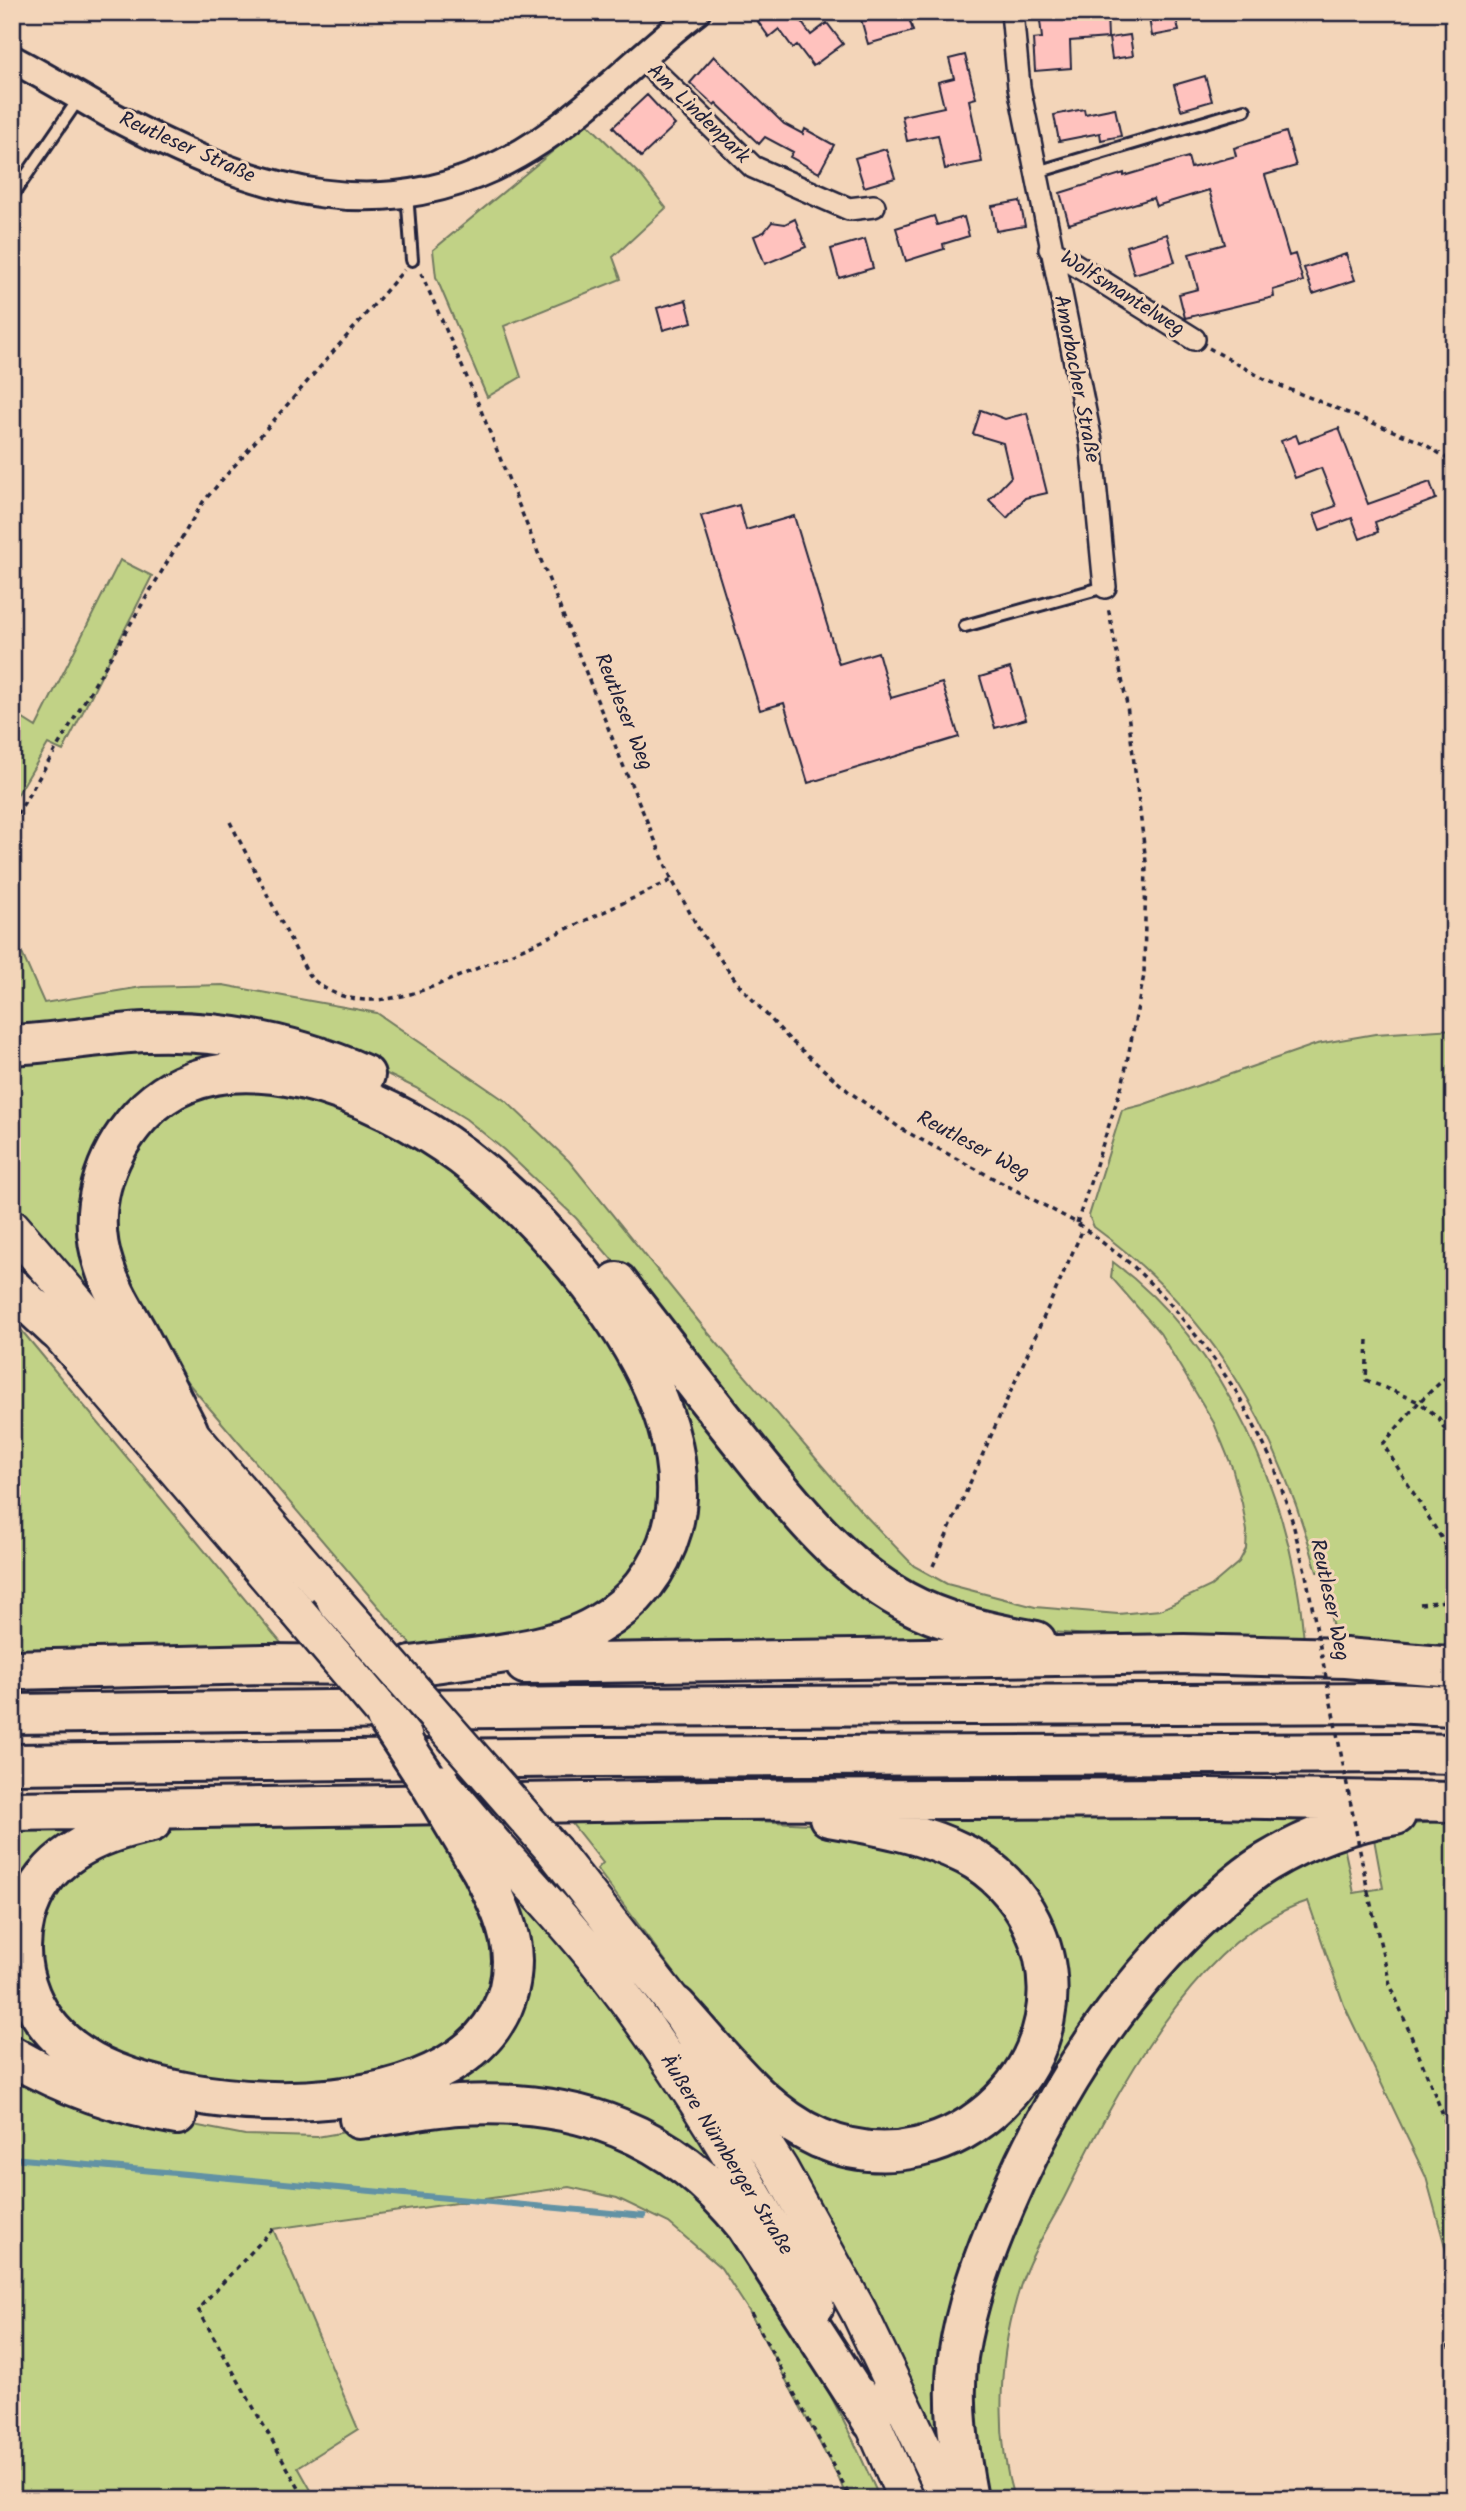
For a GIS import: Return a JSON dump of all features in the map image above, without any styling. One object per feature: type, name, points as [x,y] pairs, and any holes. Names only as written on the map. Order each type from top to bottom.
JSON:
[{"type":"highway","points":[[12,1045],[146,1032],[222,1034],[294,1048],[394,1088],[452,1121],[507,1163],[561,1213],[807,1522],[872,1581],[925,1611],[988,1632],[1046,1643],[1184,1654]]},
{"type":"highway","points":[[188,1430],[117,1298],[104,1266],[97,1237],[99,1196],[111,1157],[122,1138],[144,1112],[168,1094],[205,1076],[240,1072],[279,1074],[336,1089],[407,1122],[459,1154],[492,1181],[574,1265],[624,1333],[654,1392],[675,1451],[678,1476],[674,1520],[662,1558],[648,1581],[623,1607],[593,1628],[540,1646],[411,1666]]},
{"type":"highway","name":"Äußere Nürnberger Straße","points":[[12,1227],[555,1852],[677,2006],[820,2239],[870,2335],[948,2499]]},
{"type":"highway","points":[[12,1279],[386,1717],[432,1787],[489,1858],[494,1895],[511,1944],[512,1960],[509,1988],[496,2020],[478,2043],[458,2060],[430,2076],[402,2086],[353,2096],[296,2101],[237,2098],[191,2092],[140,2080],[103,2067],[72,2048],[41,2018],[27,1989],[23,1972],[23,1926],[27,1910],[41,1881],[66,1855],[83,1844],[112,1832],[153,1822],[259,1808]]},
{"type":"highway","points":[[12,1288],[57,1330]]},
{"type":"highway","points":[[15,1670],[264,1664],[411,1666],[1184,1654],[1345,1658],[1454,1667]]},
{"type":"highway","points":[[12,1714],[587,1707],[1378,1703],[1454,1706]]},
{"type":"highway","points":[[12,1764],[609,1757],[1454,1754]]},
{"type":"highway","points":[[12,1811],[716,1800],[1210,1798],[1454,1802]]},
{"type":"highway","points":[[677,2006],[780,2115],[820,2138],[839,2145],[876,2151],[920,2147],[943,2140],[994,2109],[1032,2062],[1045,2022],[1049,1997],[1047,1969],[1040,1941],[1014,1894],[995,1875],[968,1856],[913,1834],[879,1826],[716,1800]]},
{"type":"highway","points":[[968,2499],[956,2400],[958,2357],[969,2303],[990,2239],[1019,2171],[1054,2104],[1098,2036],[1134,1986],[1180,1935],[1224,1894],[1267,1862],[1311,1839],[1361,1821],[1395,1815],[1454,1813]]},
{"type":"highway","name":"Äußere Nürnberger Straße","points":[[489,1858],[599,1964],[660,2047],[764,2210],[827,2326],[906,2499]]},
{"type":"highway","points":[[12,2056],[43,2073],[103,2098],[149,2111],[191,2118],[228,2122],[327,2122],[457,2105],[494,2104],[557,2108],[618,2127],[685,2165],[731,2208],[760,2246],[872,2421]]},
{"type":"street","name":"Reutleser Straße","points":[[12,59],[183,150],[245,177],[295,190],[341,195],[407,193],[445,186],[492,168],[516,155],[562,125],[696,12]]},
{"type":"street","name":"Amorbacher Straße","points":[[1012,12],[1019,88],[1091,441],[1105,587]]},
{"type":"street","name":"Am Lindenpark","points":[[641,58],[753,167],[849,209],[874,206]]},
{"type":"street","name":"Wolfsmantelweg","points":[[1050,249],[1194,339]]},
{"type":"lane","points":[[12,196],[80,97]]},
{"type":"lane","points":[[1037,173],[1245,110]]},
{"type":"lane","points":[[407,193],[412,260]]},
{"type":"lane","points":[[965,626],[1105,587]]},
{"type":"path","points":[[12,823],[203,502],[412,260]]},
{"type":"path","name":"Reutleser Weg","points":[[412,260],[425,279],[476,398],[672,880],[701,933],[740,986],[790,1040],[848,1091],[902,1130],[1077,1223],[1132,1265],[1167,1300],[1207,1349],[1238,1394],[1274,1465],[1292,1520],[1306,1575],[1368,1892],[1390,1984],[1444,2117],[1454,2149]]},
{"type":"path","points":[[1194,339],[1266,380],[1423,443],[1454,463]]},
{"type":"path","points":[[1077,1223],[1123,1082],[1144,975],[1146,862],[1127,705],[1105,587]]},
{"type":"path","points":[[230,822],[308,974],[329,992],[359,999],[392,998],[451,979],[533,945],[672,880]]},
{"type":"path","points":[[933,1566],[1083,1228]]},
{"type":"path","points":[[1451,1316],[1454,1323]]},
{"type":"path","points":[[1368,1340],[1366,1380],[1419,1402],[1439,1418],[1454,1448]]},
{"type":"path","points":[[1454,1370],[1419,1402],[1383,1444],[1452,1555],[1454,1564]]},
{"type":"path","points":[[1420,1604],[1454,1600]]},
{"type":"path","points":[[273,2229],[198,2309],[304,2499]]},
{"type":"path","points":[[751,2313],[851,2499]]},
{"type":"path","points":[[1447,2347],[1454,2346]]},
{"type":"green space","points":[[587,123],[642,177],[666,208],[613,257],[621,279],[504,326],[521,377],[487,397],[436,277],[433,250]]},
{"type":"green space","points":[[120,560],[152,576],[63,751],[48,744],[12,804],[12,712],[36,727]]},
{"type":"green space","points":[[12,931],[44,1003],[142,987],[223,985],[377,1013],[507,1102],[569,1161],[704,1328],[860,1510],[914,1566],[947,1584],[1035,1607],[1118,1614],[1160,1610],[1211,1586],[1239,1562],[1246,1549],[1247,1531],[1242,1503],[1232,1467],[1214,1423],[1160,1333],[1111,1277],[1113,1262],[1153,1297],[1189,1337],[1221,1382],[1247,1431],[1269,1482],[1286,1534],[1304,1640],[1133,1639],[1030,1630],[938,1605],[844,1545],[640,1292],[576,1218],[504,1150],[466,1119],[416,1088],[360,1061],[12,1034]]},
{"type":"green space","points":[[1454,1029],[1454,1644],[1336,1644],[1322,1572],[1317,1572],[1283,1471],[1236,1379],[1207,1337],[1174,1298],[1137,1261],[1094,1227],[1089,1216],[1122,1110],[1317,1044],[1375,1034]]},
{"type":"green space","points":[[151,1039],[200,1039],[240,1044],[284,1053],[330,1068],[419,1109],[483,1154],[553,1217],[784,1507],[819,1543],[855,1576],[896,1604],[941,1626],[998,1642],[1000,1649],[577,1656],[587,1640],[624,1615],[647,1595],[666,1572],[679,1546],[686,1513],[687,1475],[683,1445],[672,1414],[619,1308],[558,1228],[480,1158],[432,1124],[380,1096],[327,1074],[274,1063],[222,1065],[164,1088],[139,1106],[119,1129],[100,1165],[93,1191],[91,1217],[93,1243],[100,1269],[134,1345],[12,1203],[12,1052]]},
{"type":"green space","points":[[252,1079],[413,1134],[580,1286],[660,1425],[657,1552],[589,1620],[452,1647],[412,1646],[149,1334],[109,1237],[114,1177],[159,1111]]},
{"type":"green space","points":[[12,1319],[282,1644],[12,1652]]},
{"type":"green space","points":[[1337,1811],[1223,1882],[1001,2189],[955,2473],[762,2109],[851,2155],[1022,2091],[1038,1917],[874,1817]]},
{"type":"green space","points":[[164,1814],[29,1886],[54,2045],[299,2107],[12,2047],[12,1816]]},
{"type":"green space","points":[[569,1820],[740,1820],[825,1825],[964,1863],[1035,1953],[1020,2066],[919,2139],[813,2126],[729,2046],[597,1869],[603,1863]]},
{"type":"green space","points":[[1454,1820],[1454,2279],[1426,2177],[1344,2005],[1308,1901],[1267,1920],[1229,1948],[1194,1984],[1162,2025],[1107,2115],[1030,2262],[1014,2310],[1004,2363],[1002,2418],[1008,2473],[1014,2499],[977,2499],[965,2359],[1053,2124],[1205,1922],[1342,1837],[1354,1893],[1383,1888],[1372,1828]]},
{"type":"green space","points":[[435,1822],[482,1885],[501,1991],[421,2072],[229,2088],[83,2047],[31,1973],[49,1889],[135,1834],[176,1829]]},
{"type":"green space","points":[[480,1849],[626,2018],[772,2250],[614,2113],[330,2114],[301,2108],[504,2021]]},
{"type":"green space","points":[[12,2065],[121,2111],[245,2135],[317,2137],[426,2118],[529,2113],[666,2162],[777,2289],[880,2499],[847,2499],[839,2479],[749,2311],[721,2268],[669,2223],[617,2198],[569,2187],[273,2229],[358,2429],[298,2467],[316,2499],[12,2499]]},
{"type":"building","points":[[751,12],[802,12],[797,16],[811,35],[827,23],[843,44],[813,66],[797,45],[793,48],[779,29],[769,37]]},
{"type":"building","points":[[859,12],[907,12],[913,31],[868,44]]},
{"type":"building","points":[[1039,12],[1107,12],[1108,38],[1070,41],[1071,68],[1035,71],[1033,39],[1042,38]]},
{"type":"building","points":[[1148,12],[1175,12],[1179,31],[1152,36]]},
{"type":"building","points":[[1130,35],[1133,56],[1112,59],[1109,38]]},
{"type":"building","points":[[965,55],[976,98],[969,100],[982,162],[945,169],[938,135],[907,141],[902,116],[944,107],[938,82],[954,78],[949,59]]},
{"type":"building","points":[[714,56],[784,124],[803,134],[805,129],[834,145],[819,173],[790,157],[793,152],[765,137],[759,144],[716,103],[714,105],[690,83]]},
{"type":"building","points":[[1205,76],[1212,101],[1181,110],[1174,85]]},
{"type":"building","points":[[647,95],[675,125],[641,157],[613,127]]},
{"type":"building","points":[[1115,108],[1121,136],[1101,140],[1100,133],[1059,141],[1054,115],[1084,109],[1085,114]]},
{"type":"building","points":[[1286,132],[1296,166],[1265,175],[1289,256],[1295,254],[1303,281],[1273,290],[1274,297],[1185,318],[1179,294],[1198,289],[1189,254],[1225,244],[1209,190],[1156,206],[1153,198],[1069,224],[1060,193],[1188,157],[1191,168],[1236,156],[1234,148]]},
{"type":"building","points":[[886,149],[895,178],[864,187],[855,158]]},
{"type":"building","points":[[1020,201],[1025,226],[996,231],[992,206]]},
{"type":"building","points":[[934,216],[937,225],[964,217],[969,236],[943,244],[944,249],[906,261],[896,228]]},
{"type":"building","points":[[795,219],[806,247],[765,264],[754,236],[764,232],[772,222],[785,224]]},
{"type":"building","points":[[1167,234],[1175,262],[1134,274],[1126,246]]},
{"type":"building","points":[[865,239],[873,268],[839,278],[831,249]]},
{"type":"building","points":[[1346,254],[1355,280],[1313,294],[1304,268]]},
{"type":"building","points":[[686,300],[692,322],[663,330],[657,308]]},
{"type":"building","points":[[981,410],[1005,419],[1027,413],[1047,493],[1025,498],[1007,518],[989,500],[1011,477],[1003,443],[973,434]]},
{"type":"building","points":[[1339,428],[1368,504],[1430,482],[1436,499],[1375,522],[1378,532],[1360,539],[1352,518],[1320,530],[1314,514],[1336,506],[1321,468],[1295,478],[1281,441],[1296,435],[1299,443]]},
{"type":"building","points":[[739,505],[746,530],[794,516],[839,664],[878,652],[891,698],[942,683],[959,737],[808,783],[784,703],[760,710],[701,516]]},
{"type":"building","points":[[1010,668],[1026,719],[995,728],[980,677]]},
{"type":"waterway","points":[[12,2158],[644,2216]]}]
